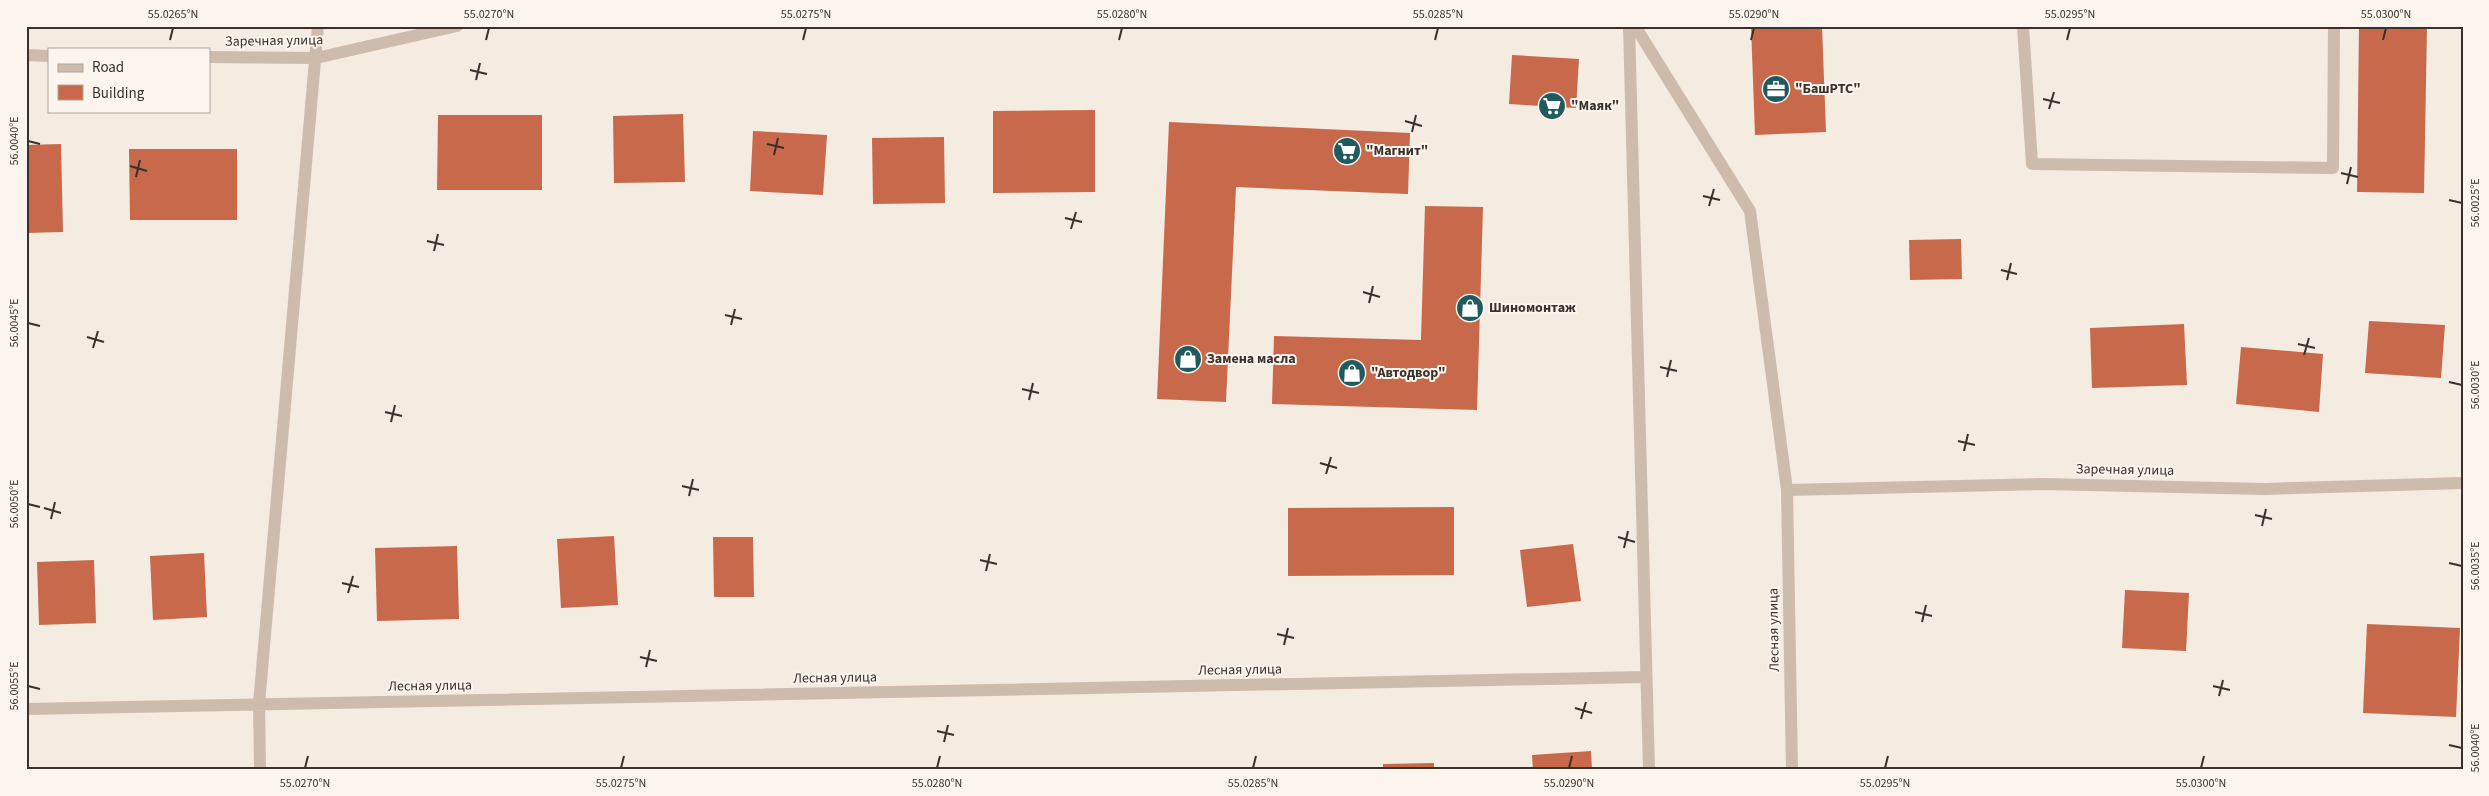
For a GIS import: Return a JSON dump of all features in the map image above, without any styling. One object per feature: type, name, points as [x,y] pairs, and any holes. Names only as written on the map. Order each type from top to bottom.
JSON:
[{"type":"street","points":[[260,770],[259,704],[318,26]]},
{"type":"street","name":"Заречная улица","points":[[210,57],[316,58],[457,26]]},
{"type":"street","points":[[1629,26],[1649,770]]},
{"type":"street","name":"Лесная улица","points":[[1636,26],[1750,211],[1787,490],[1792,770]]},
{"type":"street","points":[[2023,26],[2032,164],[2333,168],[2334,26]]},
{"type":"street","points":[[26,55],[48,56]]},
{"type":"street","name":"Заречная улица","points":[[1787,490],[2044,484],[2265,488],[2463,483]]},
{"type":"street","name":"Лесная улица","points":[[26,708],[1645,676]]},
{"type":"building","points":[[1751,26],[1822,26],[1826,132],[1755,135]]},
{"type":"building","points":[[2359,26],[2427,26],[2424,193],[2357,192]]},
{"type":"building","points":[[1512,55],[1579,59],[1576,108],[1509,104]]},
{"type":"building","points":[[1095,110],[1095,192],[993,193],[993,111]]},
{"type":"building","points":[[683,114],[685,182],[614,183],[613,116]]},
{"type":"building","points":[[438,115],[542,115],[542,190],[437,190]]},
{"type":"building","points":[[1169,122],[1410,133],[1408,194],[1236,187],[1226,402],[1157,399]]},
{"type":"building","points":[[753,131],[827,135],[823,195],[750,191]]},
{"type":"building","points":[[944,137],[945,203],[873,204],[872,138]]},
{"type":"building","points":[[61,144],[63,232],[26,233],[26,145]]},
{"type":"building","points":[[129,149],[237,149],[237,220],[130,220]]},
{"type":"building","points":[[1425,206],[1483,207],[1477,410],[1272,404],[1274,336],[1421,340]]},
{"type":"building","points":[[1961,239],[1962,279],[1910,280],[1909,240]]},
{"type":"building","points":[[2369,321],[2445,325],[2441,378],[2365,373]]},
{"type":"building","points":[[2184,324],[2187,385],[2092,388],[2090,328]]},
{"type":"building","points":[[2241,347],[2323,354],[2319,412],[2236,404]]},
{"type":"building","points":[[1454,507],[1454,575],[1288,576],[1288,508]]},
{"type":"building","points":[[614,536],[618,605],[561,608],[557,539]]},
{"type":"building","points":[[713,537],[753,537],[754,597],[714,597]]},
{"type":"building","points":[[1573,544],[1581,601],[1527,607],[1520,550]]},
{"type":"building","points":[[457,546],[459,619],[377,621],[375,548]]},
{"type":"building","points":[[204,553],[207,617],[153,620],[150,556]]},
{"type":"building","points":[[94,560],[96,623],[39,625],[37,562]]},
{"type":"building","points":[[2125,590],[2189,593],[2186,651],[2122,648]]},
{"type":"building","points":[[2367,624],[2460,628],[2456,717],[2363,713]]},
{"type":"building","points":[[1591,751],[1592,770],[1533,770],[1532,755]]},
{"type":"building","points":[[1434,763],[1434,770],[1383,770],[1383,764]]},
{"type":"building","points":[[2114,767],[2136,768],[2136,770],[2114,770]]},
{"type":"place","name":"\"БашРТС\"","points":[[1776,89]]},
{"type":"place","name":"\"Маяк\"","points":[[1552,106]]},
{"type":"place","name":"\"Магнит\"","points":[[1347,151]]},
{"type":"place","name":"Шиномонтаж","points":[[1470,308]]},
{"type":"place","name":"Замена масла","points":[[1188,359]]},
{"type":"place","name":"\"Автодвор\"","points":[[1352,373]]}]
